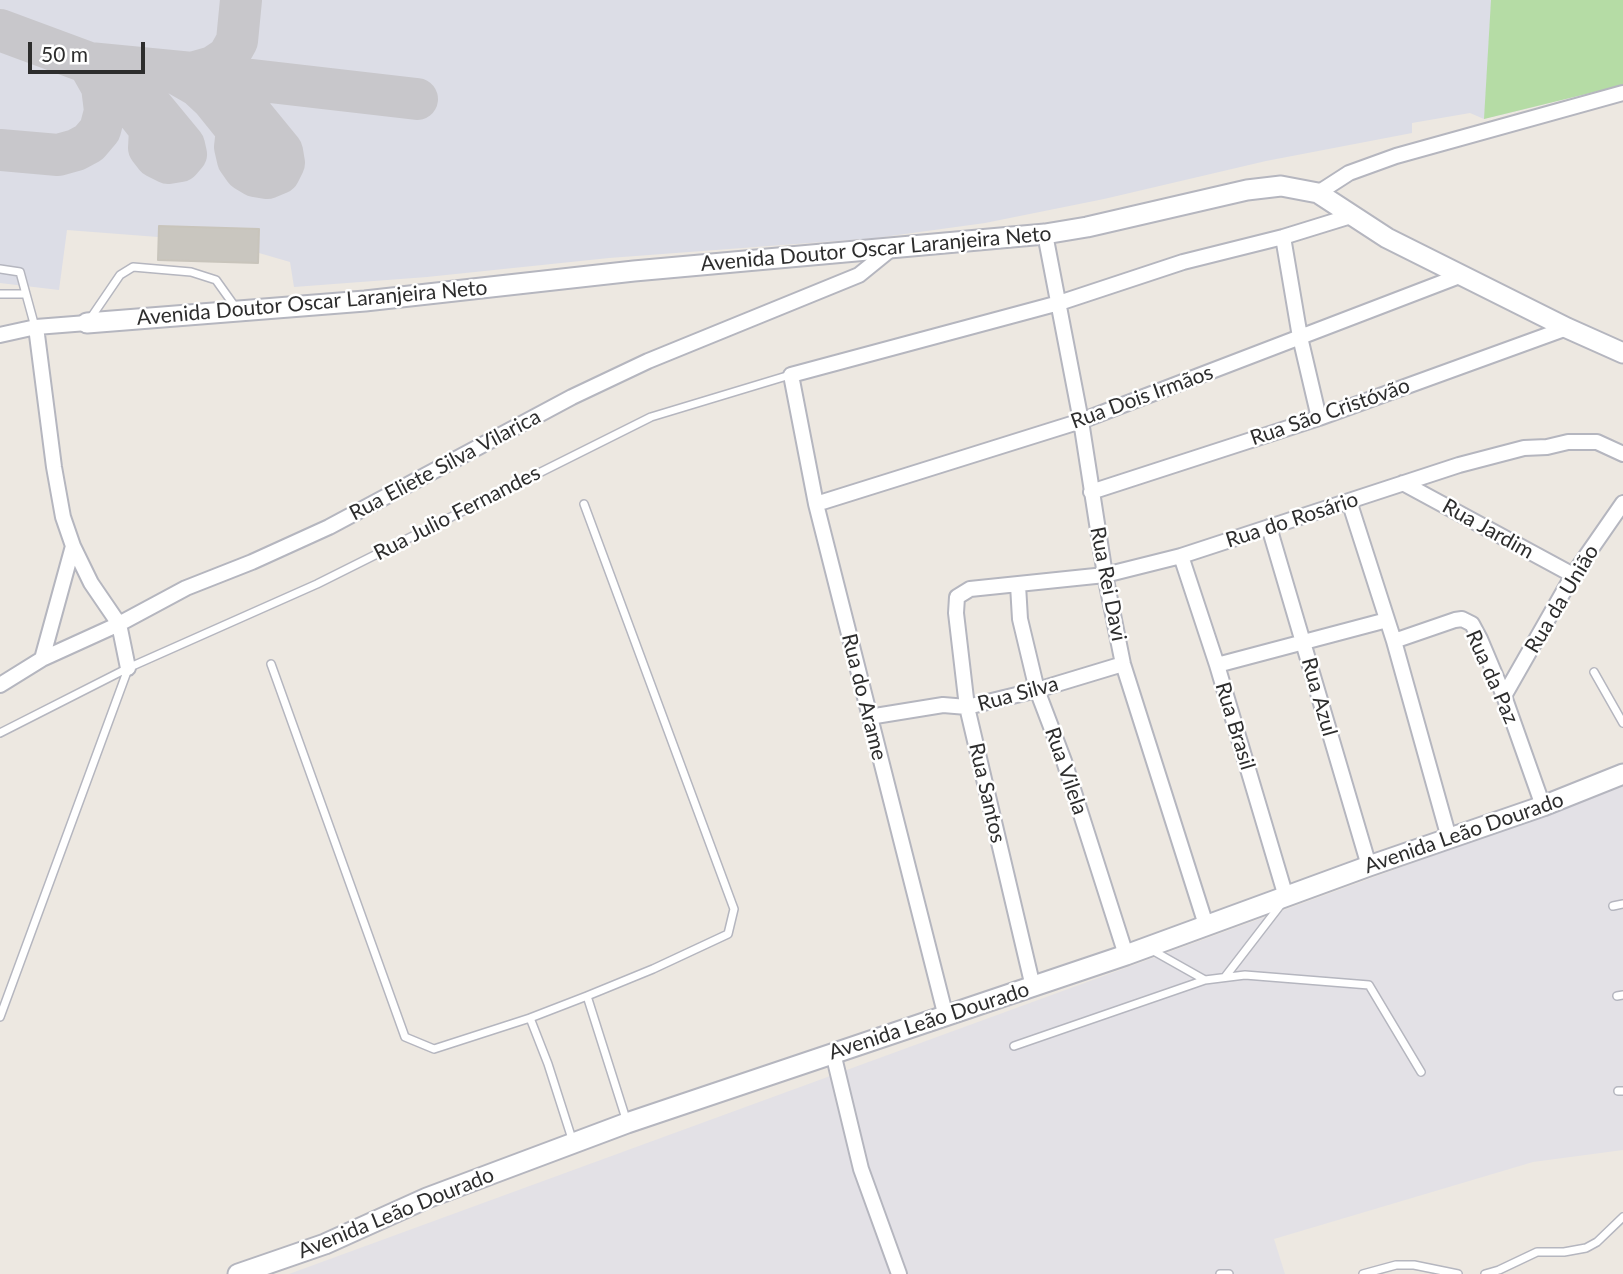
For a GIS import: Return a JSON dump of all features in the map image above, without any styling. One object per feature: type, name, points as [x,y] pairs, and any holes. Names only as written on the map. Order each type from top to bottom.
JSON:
[{"type":"street","points":[[1318,193],[1349,173],[1396,156],[1623,93]]},
{"type":"street","name":"Avenida Doutor Oscar Laranjeira Neto","points":[[87,323],[237,309],[365,301],[634,271],[1045,234],[1247,190],[1281,186],[1318,193],[1387,238],[1623,353]]},
{"type":"street","points":[[791,375],[1059,303],[1183,261],[1283,237],[1351,216]]},
{"type":"street","name":"Rua Rei Davi","points":[[1045,234],[1081,421],[1105,575],[1124,664],[1206,925]]},
{"type":"street","points":[[1283,237],[1300,337],[1319,418]]},
{"type":"street","name":"Rua Eliete Silva Vilarica","points":[[0,685],[42,659],[119,624],[186,588],[329,527],[585,391],[648,361],[849,280],[891,249]]},
{"type":"street","name":"Rua Dois Irmãos","points":[[816,504],[1081,421],[1462,275]]},
{"type":"street","points":[[0,335],[36,327],[87,323]]},
{"type":"street","points":[[36,327],[63,517],[73,547],[91,583],[119,624],[128,668]]},
{"type":"street","name":"Rua São Cristóvão","points":[[1091,492],[1319,418],[1567,328]]},
{"type":"street","name":"Rua do Arame","points":[[791,375],[816,504],[947,1017]]},
{"type":"street","name":"Rua do Rosário","points":[[957,597],[970,589],[1105,575],[1181,556],[1403,483],[1514,451],[1568,442],[1597,442],[1623,454]]},
{"type":"street","name":"Rua Jardim","points":[[1403,483],[1573,575]]},
{"type":"street","points":[[1349,501],[1394,641],[1449,838]]},
{"type":"street","name":"Rua da União","points":[[1504,696],[1573,575],[1623,503]]},
{"type":"street","name":"Rua Azul","points":[[1269,527],[1370,866]]},
{"type":"street","points":[[42,659],[73,547]]},
{"type":"street","name":"Rua Brasil","points":[[1181,556],[1217,665],[1286,897]]},
{"type":"street","name":"Rua Vilela","points":[[1018,585],[1020,619],[1037,690],[1064,761],[1126,955]]},
{"type":"street","name":"Rua Santos","points":[[957,597],[956,613],[967,707],[1032,988]]},
{"type":"street","points":[[1217,665],[1387,620]]},
{"type":"street","name":"Rua da Paz","points":[[1394,641],[1455,620],[1472,624],[1504,696],[1543,806]]},
{"type":"street","name":"Rua Silva","points":[[869,717],[943,705],[967,707],[1124,664]]},
{"type":"street","name":"Avenida Leão Dourado","points":[[238,1274],[326,1244],[427,1198],[574,1142],[1032,988],[1543,806],[1623,774]]},
{"type":"street","points":[[833,1053],[861,1169],[899,1274]]},
{"type":"lane","points":[[87,323],[120,275],[133,267],[191,272],[216,280],[237,309]]},
{"type":"lane","points":[[0,269],[20,272],[36,327]]},
{"type":"lane","points":[[0,294],[26,294]]},
{"type":"lane","name":"Rua Julio Fernandes","points":[[0,733],[128,668],[317,584],[651,417],[791,375]]},
{"type":"lane","points":[[271,664],[405,1037],[434,1049],[530,1018],[587,996],[728,934],[734,909],[584,504]]},
{"type":"lane","points":[[0,1017],[128,668]]},
{"type":"lane","points":[[1594,672],[1623,723]]},
{"type":"lane","points":[[1225,977],[1286,897]]},
{"type":"lane","points":[[1613,906],[1623,904]]},
{"type":"lane","points":[[1146,947],[1205,980]]},
{"type":"lane","points":[[1014,1046],[1205,980],[1245,975],[1369,985],[1421,1072]]},
{"type":"lane","points":[[587,996],[627,1123]]},
{"type":"lane","points":[[530,1018],[574,1142]]},
{"type":"lane","points":[[1485,1274],[1537,1251],[1563,1252],[1587,1248],[1623,1217]]},
{"type":"lane","points":[[1363,1274],[1396,1265],[1414,1265],[1458,1274]]},
{"type":"lane","points":[[1220,1274],[1229,1274]]},
{"type":"shaded area","points":[[0,0],[1623,0],[1623,85],[1484,119],[1470,113],[1412,123],[1412,133],[1266,161],[1104,199],[985,223],[876,238],[609,258],[427,277],[294,287],[290,262],[259,253],[258,263],[158,260],[158,237],[67,230],[59,290],[0,283]]},
{"type":"shaded area","points":[[1623,786],[1623,1150],[1533,1162],[1274,1239],[1285,1274],[289,1274]]},
{"type":"green space","points":[[1491,0],[1623,0],[1623,85],[1484,119]]},
{"type":"building","points":[[159,226],[259,229],[258,263],[158,260]]},
{"type":"taxiway","points":[[0,30],[89,63],[192,73],[213,67],[228,57],[237,41],[241,0]]},
{"type":"taxiway","points":[[0,150],[58,155],[89,143],[100,130],[105,111],[102,87],[89,64]]},
{"type":"taxiway","points":[[94,64],[109,77],[150,129],[149,148],[156,157],[168,163],[180,161],[186,154],[184,145],[132,82],[111,65]]},
{"type":"taxiway","points":[[172,71],[198,86],[212,99],[237,130],[235,147],[238,160],[245,170],[255,176],[267,178],[279,173],[284,163],[282,151],[237,96],[220,84],[192,73],[417,99]]}]
